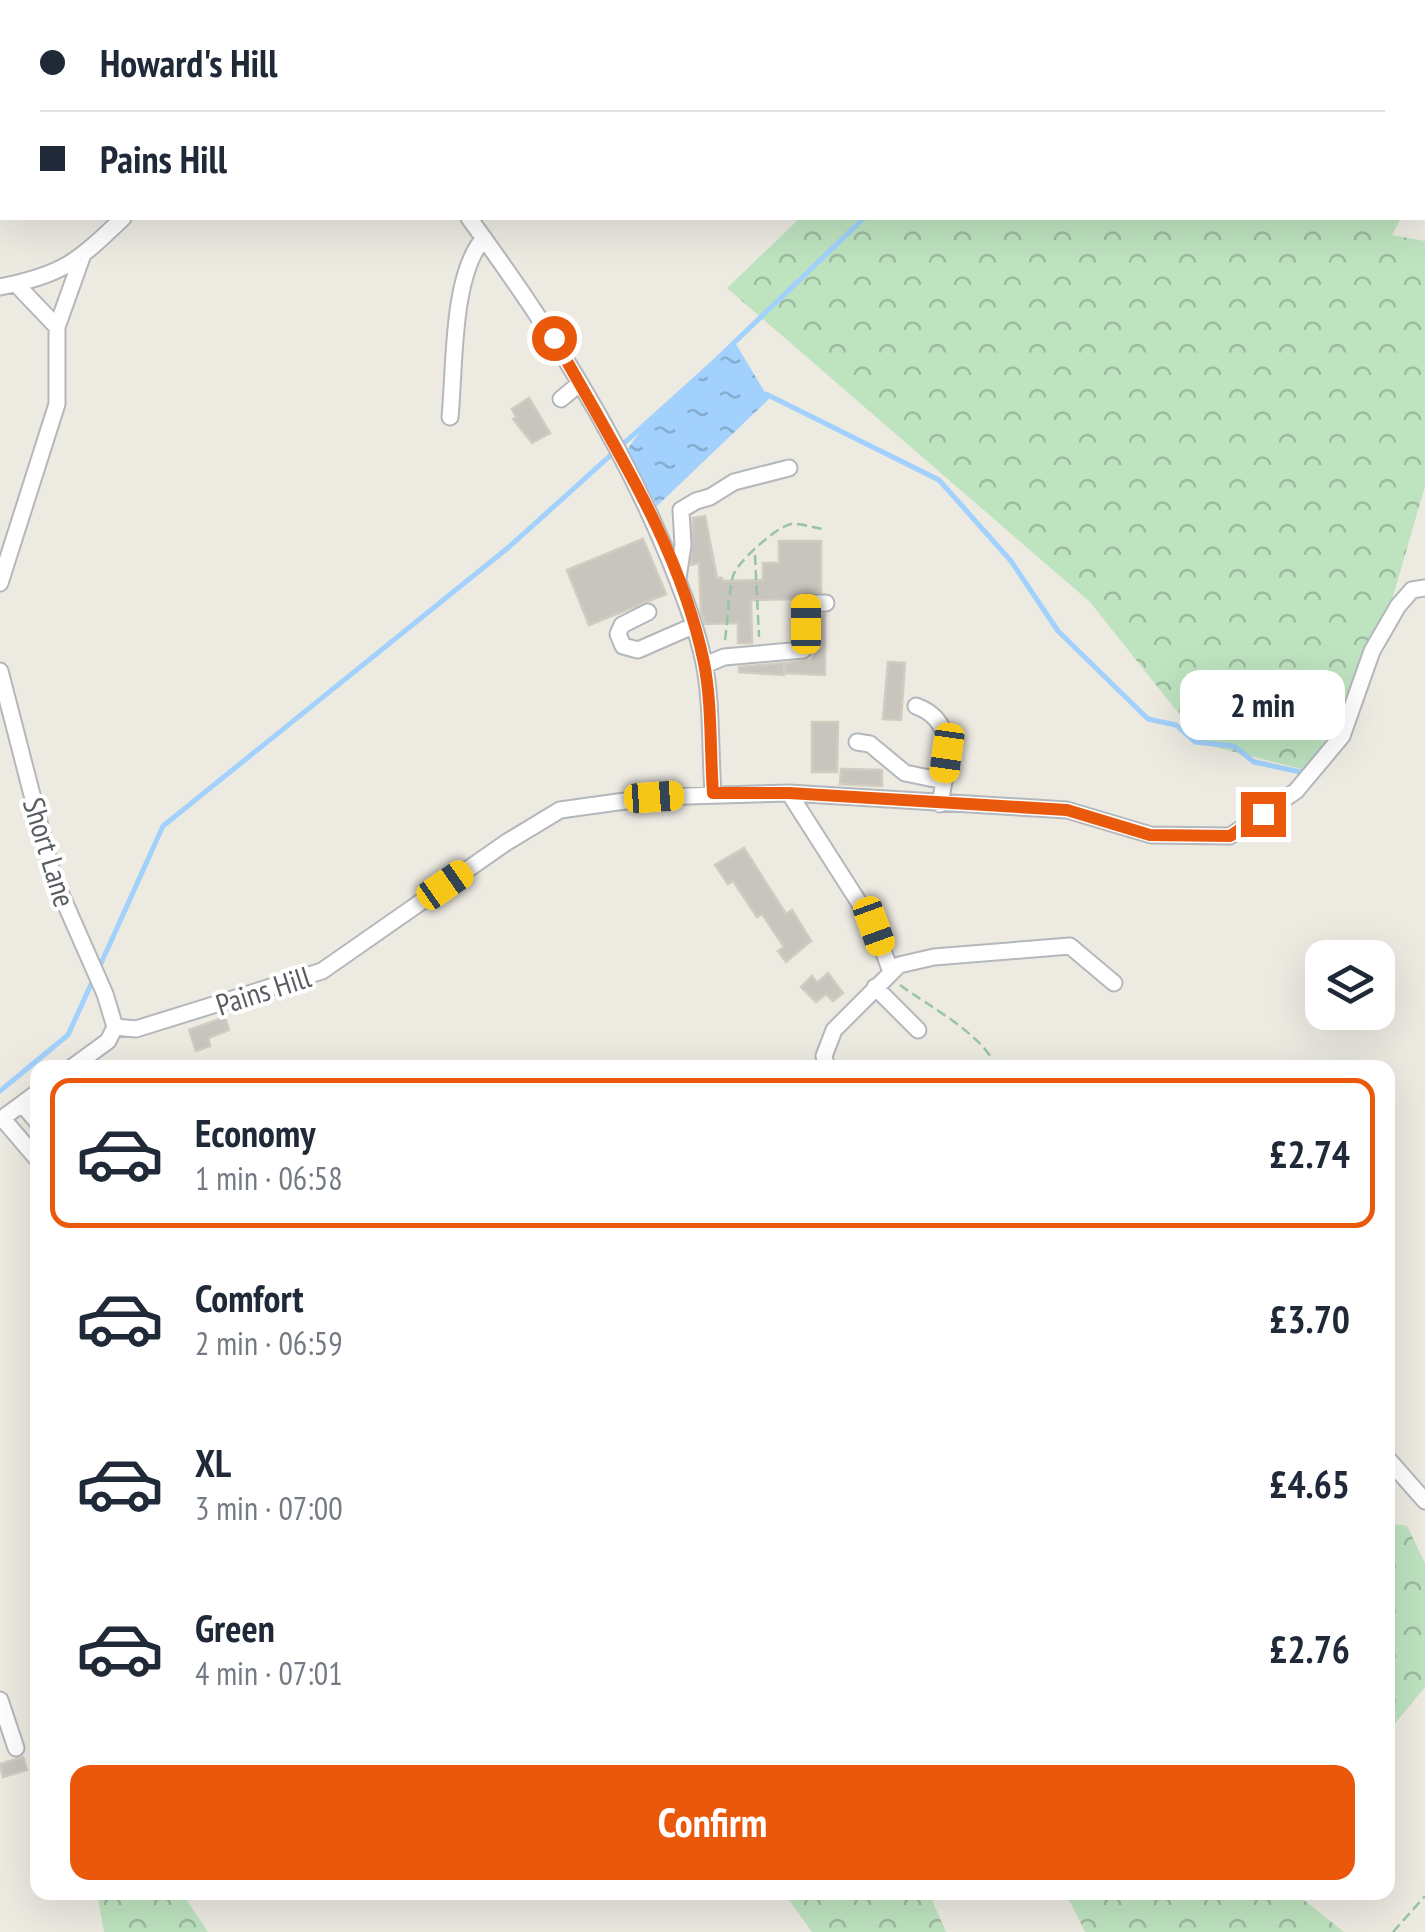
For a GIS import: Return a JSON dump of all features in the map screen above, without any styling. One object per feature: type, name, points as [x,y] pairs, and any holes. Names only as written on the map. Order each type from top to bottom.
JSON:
[{"type":"street","points":[[8,285],[58,271],[82,257],[121,220]]},
{"type":"street","points":[[470,220],[554,338],[626,463],[678,582],[705,666],[713,793]]},
{"type":"street","points":[[450,417],[461,300],[468,267],[484,238]]},
{"type":"street","points":[[0,583],[56,404],[57,328],[82,257]]},
{"type":"street","points":[[8,285],[57,328]]},
{"type":"street","points":[[560,399],[579,384]]},
{"type":"street","points":[[678,582],[682,510],[734,482],[789,468]]},
{"type":"street","name":"Pains Hill","points":[[115,1027],[136,1028],[322,971],[507,842],[560,810],[713,793],[789,793],[1067,810],[1150,835],[1230,836],[1296,792],[1342,736],[1378,641],[1412,590],[1425,588]]},
{"type":"street","points":[[705,666],[724,657],[804,650],[806,603],[826,603]]},
{"type":"street","points":[[648,612],[622,625],[618,634],[623,646],[638,650],[693,626]]},
{"type":"street","name":"Short Lane","points":[[0,672],[53,876],[105,994],[115,1027]]},
{"type":"street","points":[[916,706],[934,716],[946,731],[940,804]]},
{"type":"street","points":[[857,742],[870,744],[905,773],[944,781]]},
{"type":"street","points":[[789,793],[874,926],[890,972]]},
{"type":"street","points":[[825,1060],[826,1042],[899,965],[934,957],[1070,946],[1114,984]]},
{"type":"street","points":[[875,986],[918,1030]]},
{"type":"street","points":[[82,1060],[108,1041],[115,1027]]},
{"type":"street","points":[[30,1098],[1,1119],[30,1151]]},
{"type":"street","points":[[22,1104],[30,1114]]},
{"type":"street","points":[[1395,1467],[1425,1501]]},
{"type":"street","points":[[0,1700],[16,1748]]},
{"type":"path","points":[[724,657],[732,578],[738,564],[770,534],[792,524],[823,529]]},
{"type":"path","points":[[754,552],[759,653]]},
{"type":"path","points":[[890,972],[900,984],[964,1030],[994,1060]]},
{"type":"path","points":[[1394,1932],[1425,1896]]},
{"type":"green space","points":[[798,220],[1400,220],[1392,235],[1425,241],[1425,486],[1383,631],[1313,772],[1203,744],[1090,602],[727,288]]},
{"type":"green space","points":[[1395,1524],[1407,1526],[1425,1563],[1425,1687],[1395,1723]]},
{"type":"green space","points":[[98,1900],[187,1900],[208,1932],[104,1932]]},
{"type":"green space","points":[[789,1900],[932,1900],[946,1932],[812,1932]]},
{"type":"green space","points":[[1069,1900],[1304,1900],[1344,1932],[1085,1932]]},
{"type":"water","points":[[734,341],[769,399],[657,506],[627,450],[645,424]]},
{"type":"building","points":[[529,398],[550,433],[532,443],[513,419],[516,417],[512,409]]},
{"type":"building","points":[[705,516],[717,578],[763,580],[763,563],[779,563],[779,541],[821,541],[821,592],[801,593],[796,599],[751,600],[752,643],[738,643],[738,623],[705,624],[699,563],[691,565],[693,518]]},
{"type":"building","points":[[643,539],[666,594],[589,625],[567,570]]},
{"type":"building","points":[[817,614],[825,614],[825,675],[785,673],[785,663],[811,660],[817,646]]},
{"type":"building","points":[[888,662],[905,663],[901,720],[883,719]]},
{"type":"building","points":[[784,663],[784,675],[739,672],[739,667]]},
{"type":"building","points":[[812,722],[838,722],[837,772],[812,772]]},
{"type":"building","points":[[841,769],[882,770],[882,786],[840,784]]},
{"type":"building","points":[[744,848],[786,914],[792,910],[811,941],[786,962],[778,951],[784,947],[762,914],[757,917],[733,881],[728,884],[715,865]]},
{"type":"building","points":[[828,973],[843,993],[833,1001],[826,994],[816,1002],[801,987],[812,976],[817,983]]},
{"type":"building","points":[[225,1017],[229,1030],[208,1038],[210,1046],[196,1051],[189,1030]]},
{"type":"building","points":[[23,1757],[27,1770],[3,1777],[0,1764]]},
{"type":"waterway","points":[[98,970],[163,826],[509,547],[714,362],[862,220]]},
{"type":"waterway","points":[[766,394],[939,480],[1011,561],[1058,631],[1148,719],[1176,725],[1195,742],[1234,746],[1254,762],[1305,773]]},
{"type":"waterway","points":[[38,1060],[68,1035],[93,980]]},
{"type":"waterway","points":[[0,1091],[30,1066]]},
{"type":"route","points":[[554,338],[638,488],[687,604],[705,666],[713,793],[789,793],[1067,810],[1150,835],[1230,836],[1263,814]]}]
